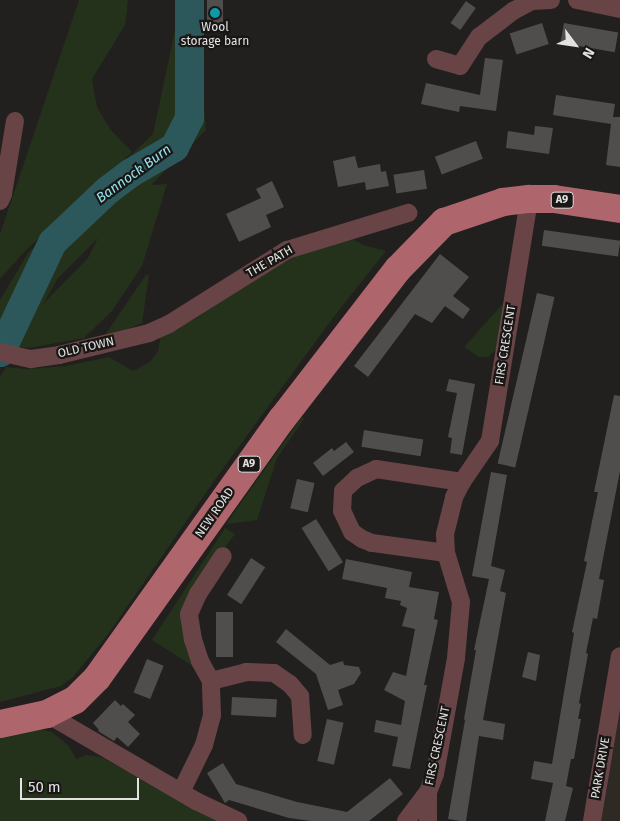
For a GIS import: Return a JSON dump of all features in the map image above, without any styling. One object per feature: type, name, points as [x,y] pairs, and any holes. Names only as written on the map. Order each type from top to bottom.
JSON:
[{"type":"main road","name":"A9","points":[[516,201],[554,199],[620,209]]},
{"type":"main road","name":"NEW ROAD","points":[[0,724],[48,714],[75,700],[97,678],[282,419],[398,269],[444,222],[516,201]]},
{"type":"street","points":[[436,59],[460,66],[479,37],[513,11],[532,1],[551,0]]},
{"type":"street","points":[[577,0],[620,8]]},
{"type":"street","points":[[0,201],[3,194],[15,121]]},
{"type":"street","name":"FIRS CRESCENT","points":[[406,821],[428,792],[435,774],[456,658],[461,602],[446,553],[445,534],[448,519],[462,482],[490,441],[516,201]]},
{"type":"street","name":"THE PATH","points":[[169,324],[286,250],[408,214]]},
{"type":"street","name":"OLD TOWN","points":[[4,354],[31,359],[59,355],[149,333],[169,324]]},
{"type":"street","points":[[446,553],[372,543],[362,539],[352,532],[342,511],[344,491],[357,478],[376,469],[462,482]]},
{"type":"street","points":[[181,792],[204,745],[212,715],[212,681],[198,654],[189,614],[198,594],[223,556]]},
{"type":"street","name":"PARK DRIVE","points":[[592,821],[620,656]]},
{"type":"street","points":[[212,681],[246,672],[274,673],[290,684],[300,696],[304,735]]},
{"type":"street","points":[[48,714],[181,792],[238,821]]},
{"type":"street","name":"FIRS CRESCENT","points":[[428,792],[428,821]]},
{"type":"shaded area","points":[[620,696],[620,821],[599,821]]},
{"type":"green space","points":[[79,0],[128,0],[125,25],[92,79],[97,107],[110,129],[132,152],[25,251],[0,279],[0,234]]},
{"type":"green space","points":[[177,0],[199,0],[198,35],[206,130],[151,185],[167,184],[142,266],[112,311],[84,338],[29,348],[11,346],[0,340],[0,300],[28,253],[153,134],[177,21]],"holes":[[[98,238],[88,258],[43,304],[58,278]]]},
{"type":"green space","points":[[353,239],[363,245],[386,251],[332,319],[214,481],[109,633],[73,677],[61,686],[0,702],[0,377],[6,367],[27,369],[66,366],[109,357],[133,371],[150,362],[158,351],[161,334],[195,319],[294,251],[340,240]]},
{"type":"green space","points":[[146,275],[149,275],[142,323],[121,332],[105,335]]},
{"type":"green space","points":[[507,299],[497,349],[488,357],[479,357],[464,347]]},
{"type":"green space","points":[[302,417],[304,419],[277,458],[257,520],[226,524]]},
{"type":"green space","points":[[225,528],[235,534],[208,570],[189,601],[201,671],[152,640]]},
{"type":"green space","points":[[39,729],[52,732],[69,746],[76,759],[86,755],[101,757],[221,821],[0,821],[0,736]]},
{"type":"building","name":"Wool storage barn","points":[[207,0],[223,0],[223,26],[207,26]]},
{"type":"building","points":[[466,1],[476,8],[460,30],[451,23]]},
{"type":"building","points":[[542,23],[549,44],[516,54],[510,34]]},
{"type":"building","points":[[564,23],[618,33],[615,52],[561,43]]},
{"type":"building","points":[[485,58],[503,60],[496,111],[460,106],[459,112],[421,104],[426,83],[480,95]]},
{"type":"building","points":[[556,95],[615,104],[613,117],[620,117],[620,167],[606,165],[611,124],[553,115]]},
{"type":"building","points":[[535,126],[553,128],[549,154],[506,148],[508,131],[534,135]]},
{"type":"building","points":[[476,141],[483,159],[442,175],[435,157]]},
{"type":"building","points":[[355,156],[358,168],[380,164],[381,172],[386,171],[389,186],[366,190],[365,182],[338,187],[333,161]]},
{"type":"building","points":[[424,170],[427,189],[396,194],[393,175]]},
{"type":"building","points":[[272,181],[284,207],[266,215],[271,227],[239,242],[226,214],[261,198],[256,189]]},
{"type":"building","points":[[544,230],[620,241],[618,257],[542,246]]},
{"type":"building","points":[[440,254],[469,277],[453,296],[470,309],[463,319],[445,306],[432,323],[415,314],[368,377],[354,366]]},
{"type":"building","points":[[537,293],[555,297],[515,468],[498,464]]},
{"type":"building","points":[[449,379],[475,384],[462,455],[450,453],[452,438],[448,437],[457,393],[446,391]]},
{"type":"building","points":[[614,395],[620,396],[620,471],[599,579],[604,580],[597,619],[593,618],[586,653],[588,654],[579,703],[581,704],[578,719],[581,719],[574,759],[571,759],[566,786],[573,788],[565,821],[545,821],[553,783],[531,779],[534,761],[552,764],[574,633],[572,632],[587,562],[584,561],[598,492],[594,492]]},
{"type":"building","points":[[364,430],[423,439],[421,456],[361,447]]},
{"type":"building","points":[[346,442],[354,452],[323,476],[313,463],[332,448],[334,451]]},
{"type":"building","points":[[491,472],[507,475],[491,566],[505,570],[500,591],[506,593],[483,720],[505,724],[503,740],[479,736],[466,821],[461,821],[448,819],[476,650],[474,650],[489,579],[472,576]]},
{"type":"building","points":[[297,479],[315,483],[308,512],[290,508]]},
{"type":"building","points":[[316,519],[343,562],[329,571],[302,528]]},
{"type":"building","points":[[251,558],[265,567],[241,604],[227,595]]},
{"type":"building","points":[[346,559],[412,572],[409,587],[439,592],[434,619],[438,620],[424,685],[427,685],[410,769],[392,766],[398,737],[374,732],[376,720],[401,725],[405,701],[384,690],[393,672],[406,676],[415,629],[402,626],[407,608],[400,605],[401,601],[385,598],[387,588],[342,579]]},
{"type":"building","points":[[216,612],[233,612],[233,657],[216,657]]},
{"type":"building","points":[[286,629],[330,665],[343,661],[344,665],[359,667],[361,673],[354,684],[338,690],[343,705],[328,710],[316,674],[276,642]]},
{"type":"building","points":[[528,652],[540,655],[536,681],[522,677]]},
{"type":"building","points":[[147,659],[164,666],[150,699],[134,692]]},
{"type":"building","points":[[232,697],[277,699],[276,717],[231,715]]},
{"type":"building","points":[[115,700],[121,706],[123,704],[135,715],[128,722],[140,734],[128,747],[117,737],[114,741],[98,731],[93,723]]},
{"type":"building","points":[[327,719],[344,723],[334,765],[317,761]]},
{"type":"building","points":[[223,763],[236,784],[297,802],[347,812],[390,778],[403,794],[369,821],[311,821],[289,818],[229,800],[225,803],[207,773]]},
{"type":"waterway","name":"Bannock Burn","points":[[0,352],[52,242],[107,190],[131,172],[174,147],[189,118],[189,0]]},
{"type":"place","name":"Wool storage barn","points":[[215,13]]}]
